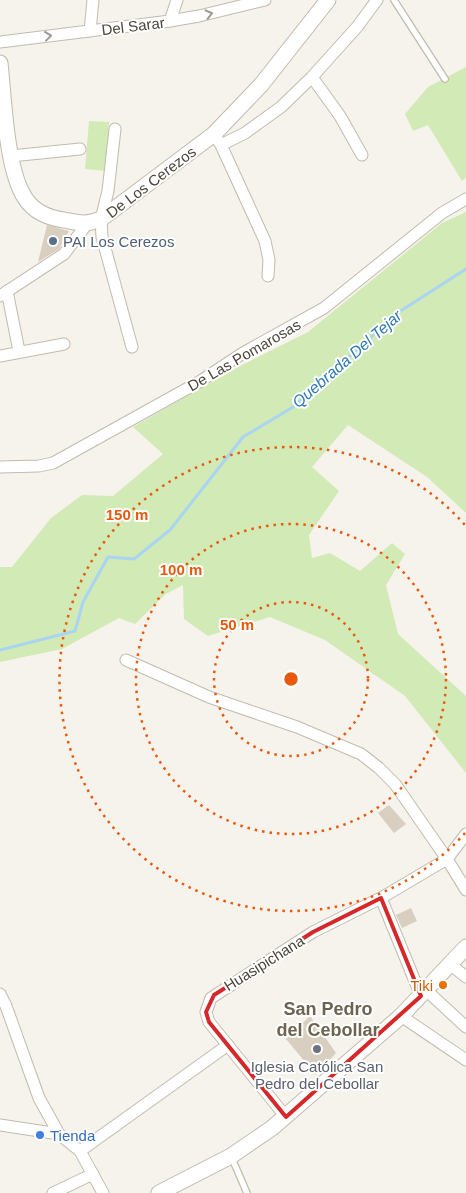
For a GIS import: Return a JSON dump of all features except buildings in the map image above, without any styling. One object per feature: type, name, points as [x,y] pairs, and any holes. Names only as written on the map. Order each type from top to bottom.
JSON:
[{"type":"street","points":[[90,31],[93,0]]},
{"type":"street","points":[[170,22],[177,0]]},
{"type":"street","name":"Del Sarar","points":[[0,42],[170,22],[265,0]]},
{"type":"street","name":"De Los Cerezos","points":[[94,222],[217,140],[328,0]]},
{"type":"street","points":[[268,276],[269,260],[265,241],[217,140],[261,122],[281,107],[312,77],[357,27],[377,0]]},
{"type":"street","points":[[0,63],[11,156],[16,179],[25,199],[35,209],[51,218],[94,222]]},
{"type":"street","points":[[312,77],[340,116],[362,155]]},
{"type":"street","points":[[19,351],[3,294],[64,254],[94,222],[108,191],[115,129]]},
{"type":"street","points":[[11,156],[80,149]]},
{"type":"street","name":"De Las Pomarosas","points":[[0,468],[39,466],[53,463],[199,382],[243,353],[324,308],[442,213],[466,199]]},
{"type":"street","points":[[94,222],[102,237],[132,347]]},
{"type":"street","points":[[0,356],[64,344]]},
{"type":"street","points":[[126,660],[209,697],[297,728],[361,754],[379,768],[394,784],[447,859],[466,890]]},
{"type":"street","points":[[447,859],[466,834]]},
{"type":"street","name":"Huasipichana","points":[[286,1117],[207,1017],[207,1007],[214,995],[313,932],[381,898],[447,859]]},
{"type":"street","points":[[381,898],[423,993],[466,1027]]},
{"type":"street","points":[[159,1193],[231,1156],[286,1117],[401,1016],[466,947]]},
{"type":"street","points":[[451,965],[466,977]]},
{"type":"street","points":[[0,994],[9,1014],[33,1084],[59,1134],[80,1151],[103,1193]]},
{"type":"street","points":[[401,1016],[466,1060]]},
{"type":"street","points":[[80,1151],[228,1045]]},
{"type":"street","points":[[0,1125],[59,1134]]},
{"type":"street","points":[[53,1193],[93,1174]]},
{"type":"lane","points":[[394,0],[445,78]]},
{"type":"lane","points":[[231,1156],[247,1193]]},
{"type":"highlighted area","points":[[381,898],[421,996],[286,1117],[209,1022],[206,1012],[214,995],[313,932]]},
{"type":"green space","points":[[466,67],[466,178],[462,181],[428,125],[413,131],[405,114],[428,87]]},
{"type":"green space","points":[[89,121],[109,122],[106,171],[85,169]]},
{"type":"green space","points":[[466,212],[466,513],[427,477],[348,425],[312,467],[339,491],[309,535],[312,558],[330,553],[360,571],[392,543],[405,554],[386,585],[398,634],[466,696],[466,773],[405,696],[325,640],[270,617],[208,636],[184,619],[183,585],[166,594],[135,624],[119,618],[62,649],[0,662],[0,567],[12,567],[51,518],[82,495],[113,496],[163,454],[133,427],[242,365],[308,332],[442,223]]},
{"type":"waterway","name":"Quebrada Del Tejar","points":[[0,650],[75,631],[83,602],[108,557],[134,559],[170,530],[243,437],[293,407],[399,312],[466,269]]},
{"type":"place","name":"PAI Los Cerezos","points":[[53,241]]},
{"type":"place","name":"Tiki","points":[[443,985]]},
{"type":"place","name":"Iglesia Católica San Pedro del Cebollar","points":[[317,1049]]},
{"type":"place","name":"Tienda","points":[[40,1135]]},
{"type":"district","name":"San Pedro del Cebollar","points":[[328,1019]]}]
